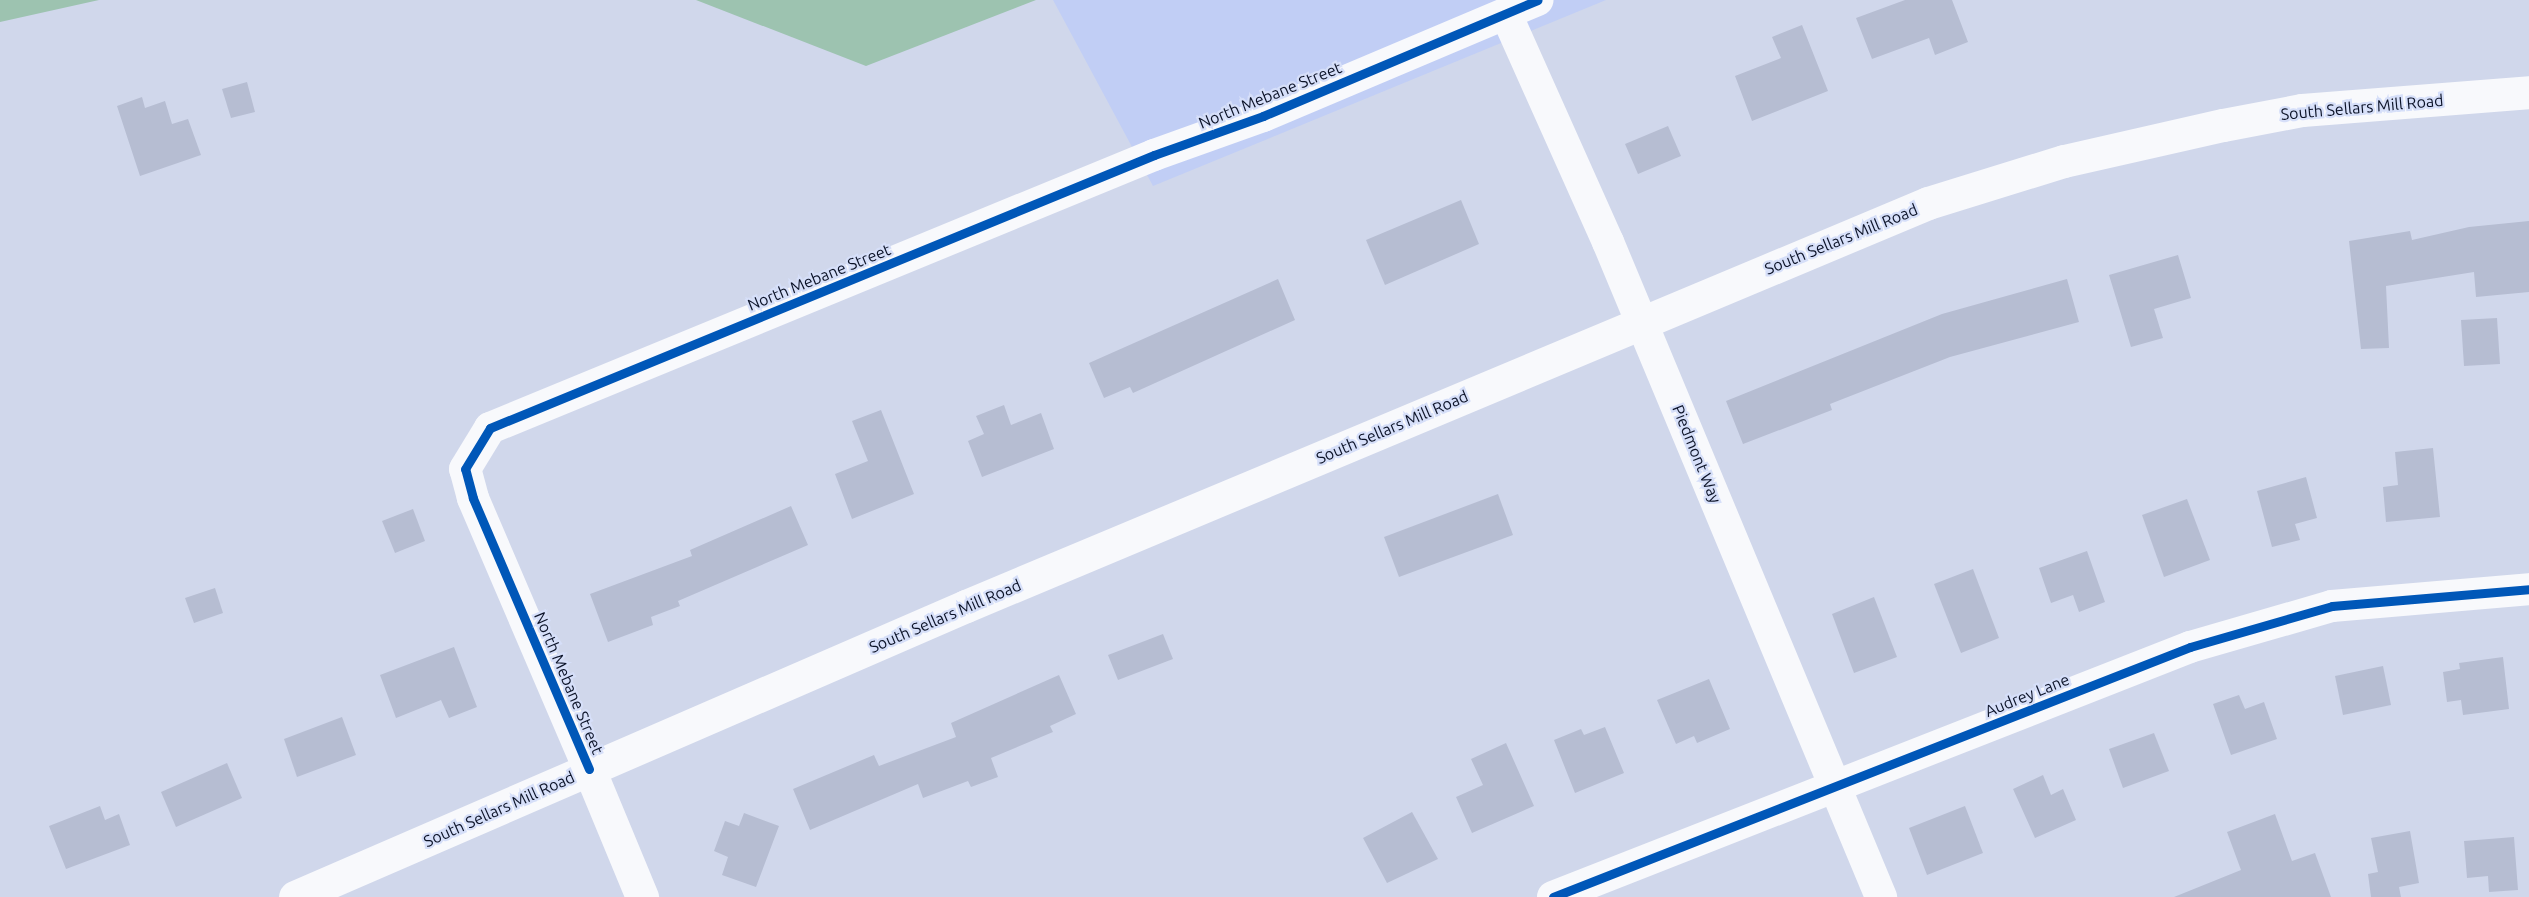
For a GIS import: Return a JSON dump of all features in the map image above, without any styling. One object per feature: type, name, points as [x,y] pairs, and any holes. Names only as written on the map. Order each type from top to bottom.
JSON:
[{"type":"main road","name":"South Sellars Mill Road","points":[[295,897],[589,769],[1641,322],[1928,203],[2064,161],[2302,111],[2529,92]]},
{"type":"main road","name":"North Mebane Street","points":[[589,769],[642,897]]},
{"type":"street","name":"North Mebane Street","points":[[589,769],[473,498],[465,469],[490,428],[1538,0]]},
{"type":"street","name":"Piedmont Way","points":[[1506,14],[1641,322],[1881,897]]},
{"type":"street","name":"Audrey Lane","points":[[1553,897],[2190,647],[2332,606],[2529,589]]},
{"type":"shaded area","points":[[1053,0],[1606,0],[1153,186]]},
{"type":"green space","points":[[0,0],[99,0],[0,22]]},
{"type":"green space","points":[[696,0],[1036,0],[866,66]]},
{"type":"building","points":[[1905,0],[1952,0],[1968,42],[1935,55],[1929,38],[1872,59],[1856,18]]},
{"type":"building","points":[[1802,25],[1828,91],[1752,121],[1735,76],[1781,58],[1772,37]]},
{"type":"building","points":[[247,82],[255,112],[231,118],[222,89]]},
{"type":"building","points":[[142,97],[145,108],[165,101],[172,124],[188,119],[201,155],[140,176],[117,106]]},
{"type":"building","points":[[1668,126],[1681,156],[1638,174],[1625,144]]},
{"type":"building","points":[[1461,200],[1479,244],[1385,285],[1366,240]]},
{"type":"building","points":[[2529,221],[2529,292],[2476,297],[2474,272],[2386,286],[2389,348],[2361,349],[2349,241],[2410,231],[2412,240],[2469,227]]},
{"type":"building","points":[[2178,255],[2191,298],[2154,309],[2163,338],[2131,347],[2109,275]]},
{"type":"building","points":[[1278,279],[1295,320],[1133,393],[1130,387],[1104,398],[1089,363]]},
{"type":"building","points":[[2067,279],[2079,322],[1950,357],[1830,404],[1832,410],[1743,444],[1726,401],[1942,314]]},
{"type":"building","points":[[2497,318],[2500,364],[2464,366],[2461,320]]},
{"type":"building","points":[[1004,405],[1011,425],[1041,413],[1054,449],[982,477],[968,441],[984,434],[976,416]]},
{"type":"building","points":[[881,410],[914,494],[852,519],[835,474],[868,461],[852,421]]},
{"type":"building","points":[[2433,448],[2440,517],[2386,522],[2383,487],[2398,485],[2395,452]]},
{"type":"building","points":[[2306,477],[2317,518],[2295,524],[2300,540],[2272,547],[2257,491]]},
{"type":"building","points":[[1498,494],[1513,535],[1399,577],[1384,537]]},
{"type":"building","points":[[2187,499],[2210,560],[2164,577],[2142,515]]},
{"type":"building","points":[[791,506],[808,545],[678,601],[680,606],[651,617],[653,625],[608,642],[590,594],[692,556],[690,550]]},
{"type":"building","points":[[413,509],[425,541],[395,553],[382,521]]},
{"type":"building","points":[[2087,551],[2105,602],[2079,612],[2073,595],[2051,603],[2039,568]]},
{"type":"building","points":[[1973,569],[1999,638],[1961,653],[1934,584]]},
{"type":"building","points":[[215,588],[223,613],[194,623],[185,598]]},
{"type":"building","points":[[1874,597],[1897,657],[1854,673],[1832,614]]},
{"type":"building","points":[[1163,634],[1173,659],[1118,680],[1108,655]]},
{"type":"building","points":[[454,647],[477,707],[449,718],[441,700],[396,718],[380,675]]},
{"type":"building","points":[[2503,657],[2509,709],[2463,715],[2461,700],[2447,702],[2443,672],[2460,669],[2459,663]]},
{"type":"building","points":[[2383,666],[2391,705],[2343,715],[2335,676]]},
{"type":"building","points":[[1059,675],[1076,714],[1050,726],[1053,732],[991,758],[998,777],[971,787],[968,781],[923,798],[918,784],[810,830],[793,789],[874,755],[879,766],[956,737],[951,723]]},
{"type":"building","points":[[1709,679],[1730,729],[1697,743],[1694,736],[1676,744],[1657,700]]},
{"type":"building","points":[[2239,695],[2245,709],[2264,702],[2277,739],[2231,755],[2213,704]]},
{"type":"building","points":[[342,717],[356,755],[297,777],[284,739]]},
{"type":"building","points":[[1605,727],[1624,773],[1575,793],[1554,740],[1581,729],[1584,735]]},
{"type":"building","points":[[2154,733],[2169,771],[2123,788],[2109,749]]},
{"type":"building","points":[[1506,743],[1534,806],[1472,833],[1456,797],[1483,785],[1471,759]]},
{"type":"building","points":[[227,763],[242,798],[176,827],[161,792]]},
{"type":"building","points":[[2043,775],[2051,795],[2063,789],[2076,820],[2035,838],[2013,789]]},
{"type":"building","points":[[100,806],[105,820],[119,814],[130,845],[66,869],[49,826]]},
{"type":"building","points":[[1965,806],[1983,853],[1927,875],[1909,828]]},
{"type":"building","points":[[1412,812],[1438,859],[1387,883],[1363,838]]},
{"type":"building","points":[[744,813],[779,826],[756,887],[722,875],[728,857],[714,851],[725,821],[739,826]]},
{"type":"building","points":[[2275,814],[2292,861],[2315,853],[2331,897],[2174,897],[2241,870],[2227,832]]},
{"type":"building","points":[[2410,831],[2419,883],[2399,887],[2401,897],[2371,897],[2368,874],[2378,872],[2371,838]]},
{"type":"building","points":[[2514,837],[2518,890],[2489,892],[2488,876],[2467,878],[2464,841]]},
{"type":"cycle path","points":[[589,769],[473,498],[465,469],[490,428],[1154,155],[1263,116],[1538,0]]},
{"type":"cycle path","points":[[1553,897],[2190,647],[2332,606],[2529,589]]}]
